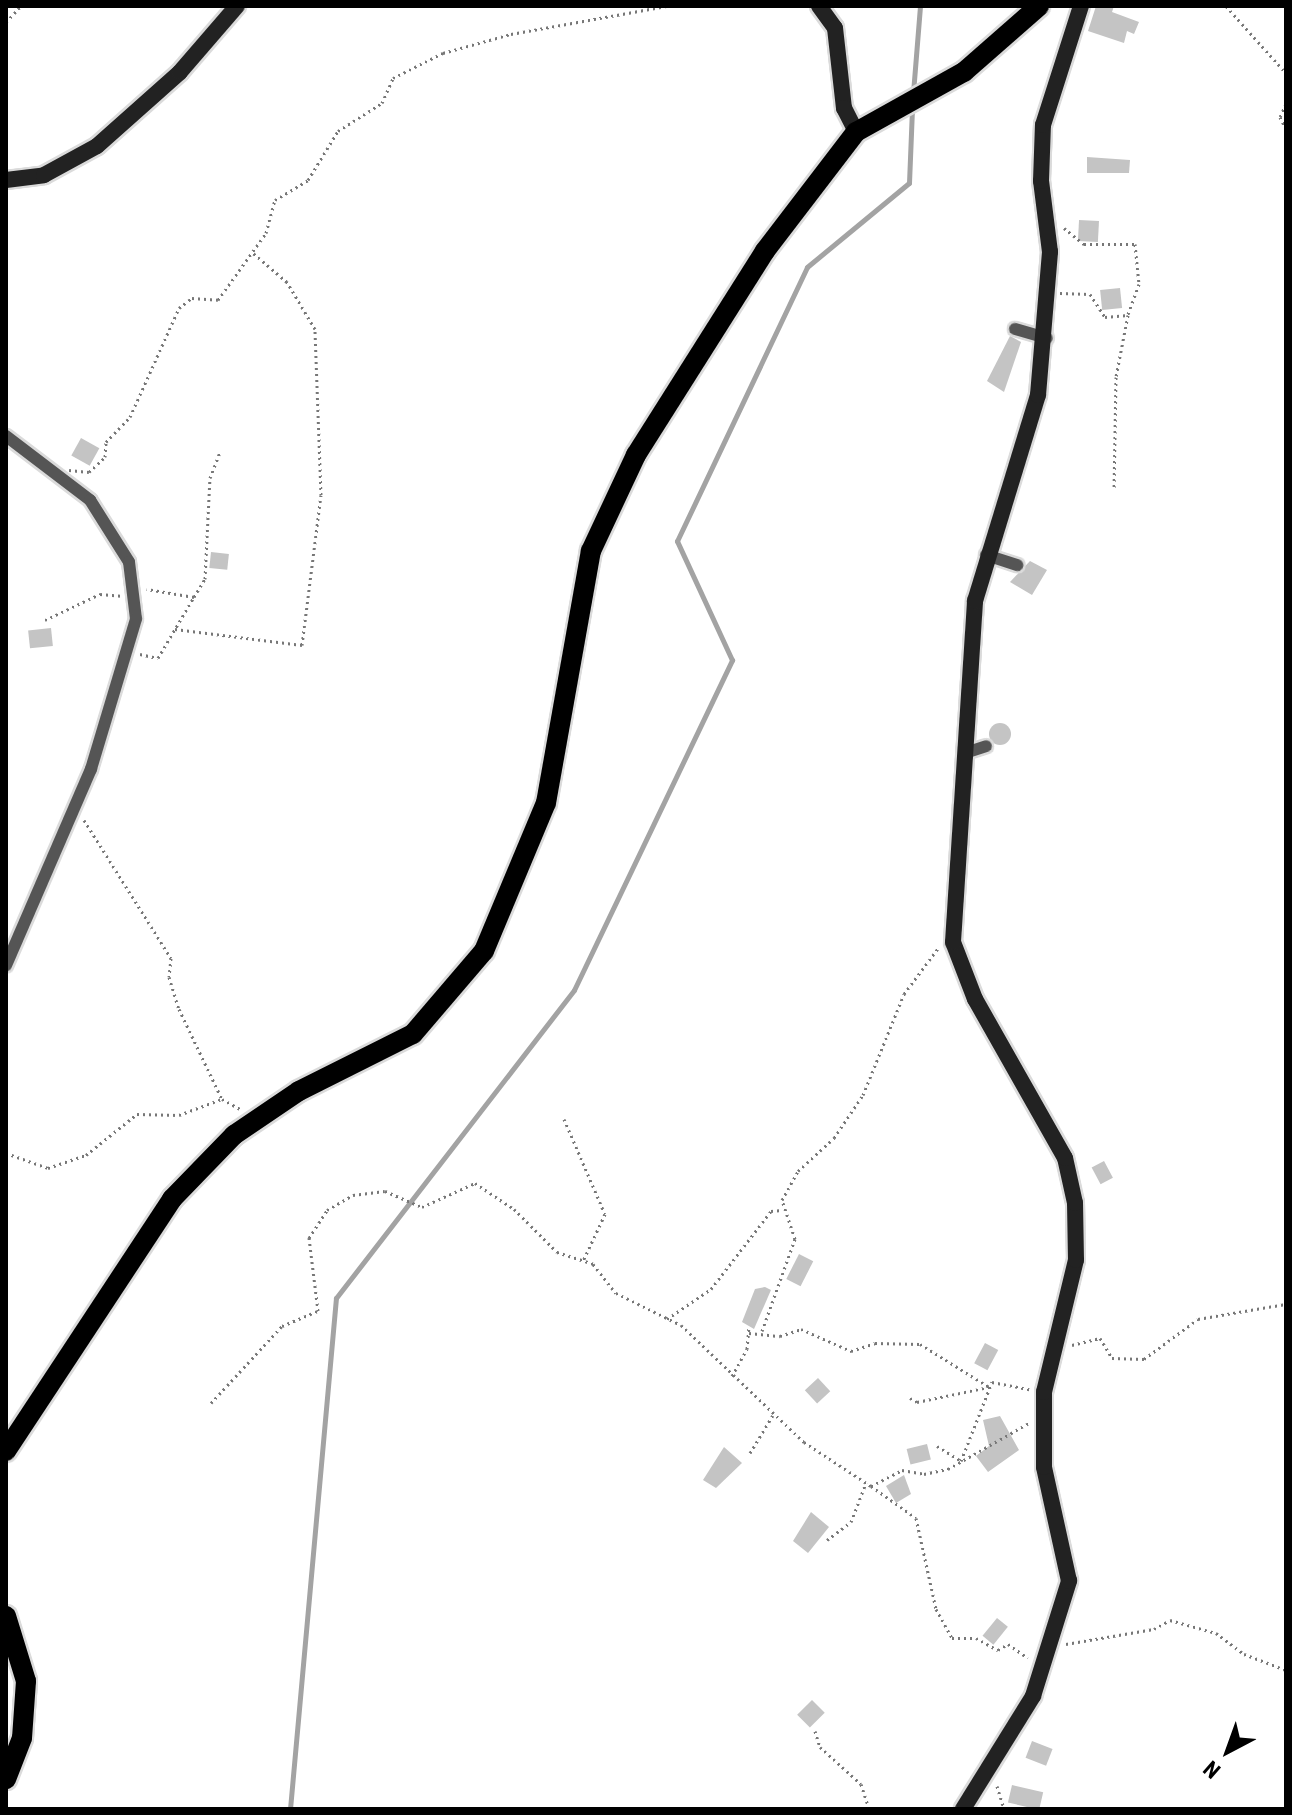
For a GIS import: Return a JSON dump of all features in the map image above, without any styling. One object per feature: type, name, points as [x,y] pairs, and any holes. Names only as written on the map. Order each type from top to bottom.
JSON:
[{"type":"main road","points":[[6,180],[44,175],[97,146],[180,72],[237,6]]},
{"type":"main road","points":[[819,6],[835,28],[844,108],[856,132]]},
{"type":"main road","points":[[6,1451],[172,1199],[257,1119],[413,1034],[484,951],[546,803],[563,732],[573,635],[591,551],[636,455],[765,251],[856,132],[934,89],[1007,41],[1039,6]]},
{"type":"main road","points":[[963,1809],[987,1773],[1044,1666],[1069,1581],[1044,1467],[1044,1392],[1076,1260],[1065,1158],[970,989],[953,942],[975,601],[986,555],[1038,395],[1047,338],[1048,293],[1043,125],[1081,6]]},
{"type":"main road","points":[[6,1616],[26,1681],[22,1738],[6,1779]]},
{"type":"street","points":[[1015,329],[1047,338]]},
{"type":"street","points":[[6,436],[90,500],[129,562],[132,592],[129,651],[77,801],[6,965]]},
{"type":"street","points":[[986,555],[1017,565]]},
{"type":"street","points":[[965,753],[986,746]]},
{"type":"path","points":[[6,22],[21,6]]},
{"type":"path","points":[[59,474],[76,466],[89,472],[105,457],[106,442],[130,417],[179,308],[192,298],[218,300],[253,253],[275,200],[308,180],[338,131],[382,103],[393,78],[443,53],[524,31],[667,6]]},
{"type":"path","points":[[1226,6],[1286,73]]},
{"type":"path","points":[[1286,104],[1280,117],[1286,129]]},
{"type":"path","points":[[1047,225],[1073,229],[1073,241],[1084,244],[1135,244],[1139,284],[1128,315],[1116,377],[1114,490]]},
{"type":"path","points":[[175,629],[302,645],[321,495],[315,329],[287,282],[253,253]]},
{"type":"path","points":[[1048,293],[1090,294],[1105,317],[1128,315]]},
{"type":"path","points":[[129,651],[158,658],[205,579],[210,478],[220,452]]},
{"type":"path","points":[[45,620],[100,594],[132,592],[194,597]]},
{"type":"path","points":[[77,801],[88,831],[171,958],[169,977],[179,1009],[222,1099],[257,1119]]},
{"type":"path","points":[[762,1331],[795,1239],[782,1210],[798,1171],[834,1138],[863,1095],[914,977],[939,947],[953,942]]},
{"type":"path","points":[[6,1153],[48,1168],[86,1155],[137,1114],[179,1115],[222,1099]]},
{"type":"path","points":[[564,1119],[605,1214],[583,1261]]},
{"type":"path","points":[[211,1403],[282,1326],[318,1311],[309,1238],[327,1210],[353,1195],[394,1192],[422,1207],[475,1183],[514,1209],[557,1252],[583,1261],[607,1275],[616,1293],[681,1325],[773,1415],[916,1518],[936,1609],[952,1638],[976,1638],[998,1650],[1008,1644],[1044,1666]]},
{"type":"path","points":[[667,1319],[711,1289],[771,1211],[782,1210]]},
{"type":"path","points":[[1056,1343],[1100,1338],[1112,1358],[1144,1359],[1198,1319],[1286,1304]]},
{"type":"path","points":[[732,1376],[749,1331],[780,1336],[801,1329],[851,1351],[875,1343],[920,1344],[989,1387]]},
{"type":"path","points":[[961,1461],[992,1382],[1044,1392]]},
{"type":"path","points":[[910,1398],[917,1402],[989,1387]]},
{"type":"path","points":[[750,1453],[773,1415]]},
{"type":"path","points":[[827,1540],[851,1522],[868,1485],[902,1470],[924,1474],[961,1461],[1012,1429],[1044,1422]]},
{"type":"path","points":[[937,1446],[961,1461]]},
{"type":"path","points":[[1053,1641],[1079,1644],[1154,1629],[1170,1620],[1216,1633],[1244,1654],[1286,1670]]},
{"type":"path","points":[[815,1731],[820,1747],[861,1784],[869,1809]]},
{"type":"path","points":[[987,1773],[1004,1809]]},
{"type":"building","points":[[1096,6],[1114,6],[1112,12],[1139,22],[1134,34],[1127,31],[1124,43],[1088,31]]},
{"type":"building","points":[[1087,157],[1130,160],[1129,173],[1087,173]]},
{"type":"building","points":[[1079,220],[1099,221],[1098,242],[1078,241]]},
{"type":"building","points":[[1120,288],[1122,308],[1102,310],[1100,290]]},
{"type":"building","points":[[1010,336],[1021,342],[1004,392],[987,381]]},
{"type":"building","points":[[81,438],[99,448],[90,466],[71,455]]},
{"type":"building","points":[[211,552],[229,554],[227,570],[209,568]]},
{"type":"building","points":[[1030,561],[1047,570],[1032,595],[1010,582]]},
{"type":"building","points":[[51,628],[53,646],[30,648],[28,630]]},
{"type":"building","points":[[1000,723],[1008,726],[1011,734],[1008,742],[1000,745],[992,742],[989,734],[992,726]]},
{"type":"building","points":[[1104,1161],[1113,1178],[1101,1184],[1092,1168]]},
{"type":"building","points":[[799,1254],[813,1261],[801,1286],[786,1279]]},
{"type":"building","points":[[765,1287],[771,1290],[754,1329],[742,1322],[755,1289]]},
{"type":"building","points":[[985,1343],[998,1350],[987,1370],[974,1363]]},
{"type":"building","points":[[818,1378],[830,1391],[817,1403],[805,1390]]},
{"type":"building","points":[[1000,1416],[1019,1450],[988,1472],[976,1456],[989,1446],[983,1420]]},
{"type":"building","points":[[927,1444],[931,1460],[910,1465],[907,1449]]},
{"type":"building","points":[[724,1447],[742,1463],[716,1488],[703,1480]]},
{"type":"building","points":[[904,1475],[911,1494],[896,1503],[886,1486]]},
{"type":"building","points":[[811,1512],[829,1527],[808,1553],[793,1541]]},
{"type":"building","points":[[997,1618],[1008,1627],[993,1645],[983,1636]]},
{"type":"building","points":[[812,1700],[825,1713],[810,1728],[797,1715]]},
{"type":"building","points":[[1032,1741],[1053,1749],[1046,1766],[1026,1758]]},
{"type":"building","points":[[1012,1785],[1043,1792],[1039,1809],[1008,1803]]},
{"type":"waterway","points":[[913,93],[920,6]]},
{"type":"waterway","points":[[290,1809],[336,1298],[574,990],[732,660],[677,541],[807,267],[909,183],[912,107]]}]
